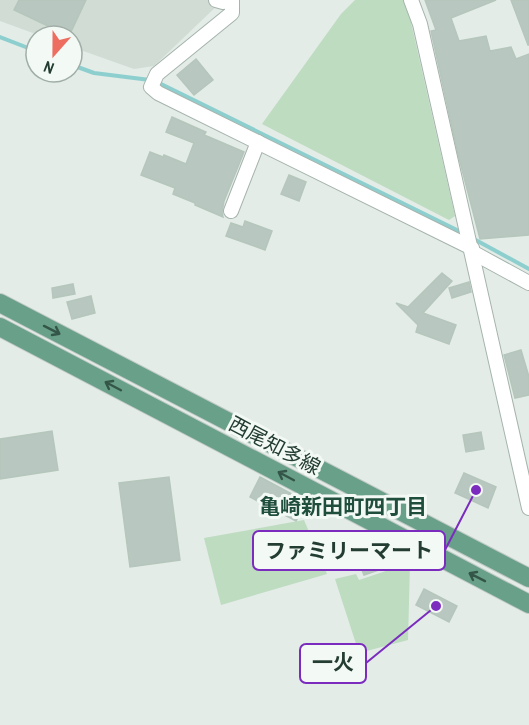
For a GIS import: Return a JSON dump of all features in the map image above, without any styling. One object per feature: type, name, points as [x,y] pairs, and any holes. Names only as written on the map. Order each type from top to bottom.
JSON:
[{"type":"main road","name":"西尾知多線","points":[[0,303],[529,578]]},
{"type":"main road","name":"西尾知多線","points":[[0,327],[529,604]]},
{"type":"street","points":[[216,0],[223,2],[226,0]]},
{"type":"street","points":[[232,0],[232,13],[154,81],[158,93],[472,249],[529,283]]},
{"type":"street","points":[[411,0],[420,24],[467,226],[529,508]]},
{"type":"street","points":[[231,211],[258,142]]},
{"type":"shaded area","points":[[0,0],[223,0],[154,66],[134,69],[84,51],[84,24],[24,24],[24,30],[0,21]]},
{"type":"green space","points":[[355,0],[403,0],[410,18],[455,216],[449,220],[262,124],[341,14]]},
{"type":"green space","points":[[304,520],[327,574],[221,605],[204,538]]},
{"type":"green space","points":[[410,563],[408,640],[359,653],[335,579],[356,574],[359,580]]},
{"type":"building","points":[[19,0],[86,0],[75,24],[44,24],[14,10]]},
{"type":"building","points":[[425,0],[496,0],[451,18],[459,41],[486,36],[490,51],[511,47],[516,59],[529,54],[529,235],[480,239],[458,154],[431,31],[436,30]]},
{"type":"building","points":[[511,0],[529,0],[529,45],[528,45]]},
{"type":"building","points":[[196,59],[213,80],[194,95],[177,75]]},
{"type":"building","points":[[172,117],[206,132],[204,135],[244,152],[224,201],[223,217],[173,194],[175,188],[141,175],[150,152],[186,164],[194,143],[166,132]]},
{"type":"building","points":[[289,175],[306,182],[299,201],[281,194]]},
{"type":"building","points":[[245,221],[272,231],[265,250],[226,236],[231,223],[243,227]]},
{"type":"building","points":[[442,273],[452,281],[423,313],[456,325],[449,344],[416,332],[418,325],[396,303],[408,307]]},
{"type":"building","points":[[469,282],[471,292],[452,298],[449,288]]},
{"type":"building","points":[[73,284],[75,294],[53,298],[52,288]]},
{"type":"building","points":[[91,296],[95,313],[72,319],[67,302]]},
{"type":"building","points":[[521,350],[529,377],[529,395],[515,398],[504,355]]},
{"type":"building","points":[[52,431],[58,470],[0,479],[0,439]]},
{"type":"building","points":[[481,432],[484,449],[466,452],[463,435]]},
{"type":"building","points":[[464,473],[496,487],[488,508],[455,493]]},
{"type":"building","points":[[169,477],[180,560],[130,567],[119,483]]},
{"type":"building","points":[[260,477],[307,502],[296,521],[250,497]]},
{"type":"building","points":[[389,547],[396,564],[364,575],[357,557]]},
{"type":"building","points":[[424,589],[457,606],[449,622],[416,605]]},
{"type":"waterway","points":[[0,37],[24,46]]},
{"type":"waterway","points":[[84,69],[94,73],[150,80]]},
{"type":"waterway","points":[[157,82],[463,233]]},
{"type":"waterway","points":[[472,238],[529,269]]},
{"type":"place","name":"ファミリーマート","points":[[476,490]]},
{"type":"place","name":"一火","points":[[436,606]]},
{"type":"district","name":"亀崎新田町四丁目","points":[[343,506]]}]
